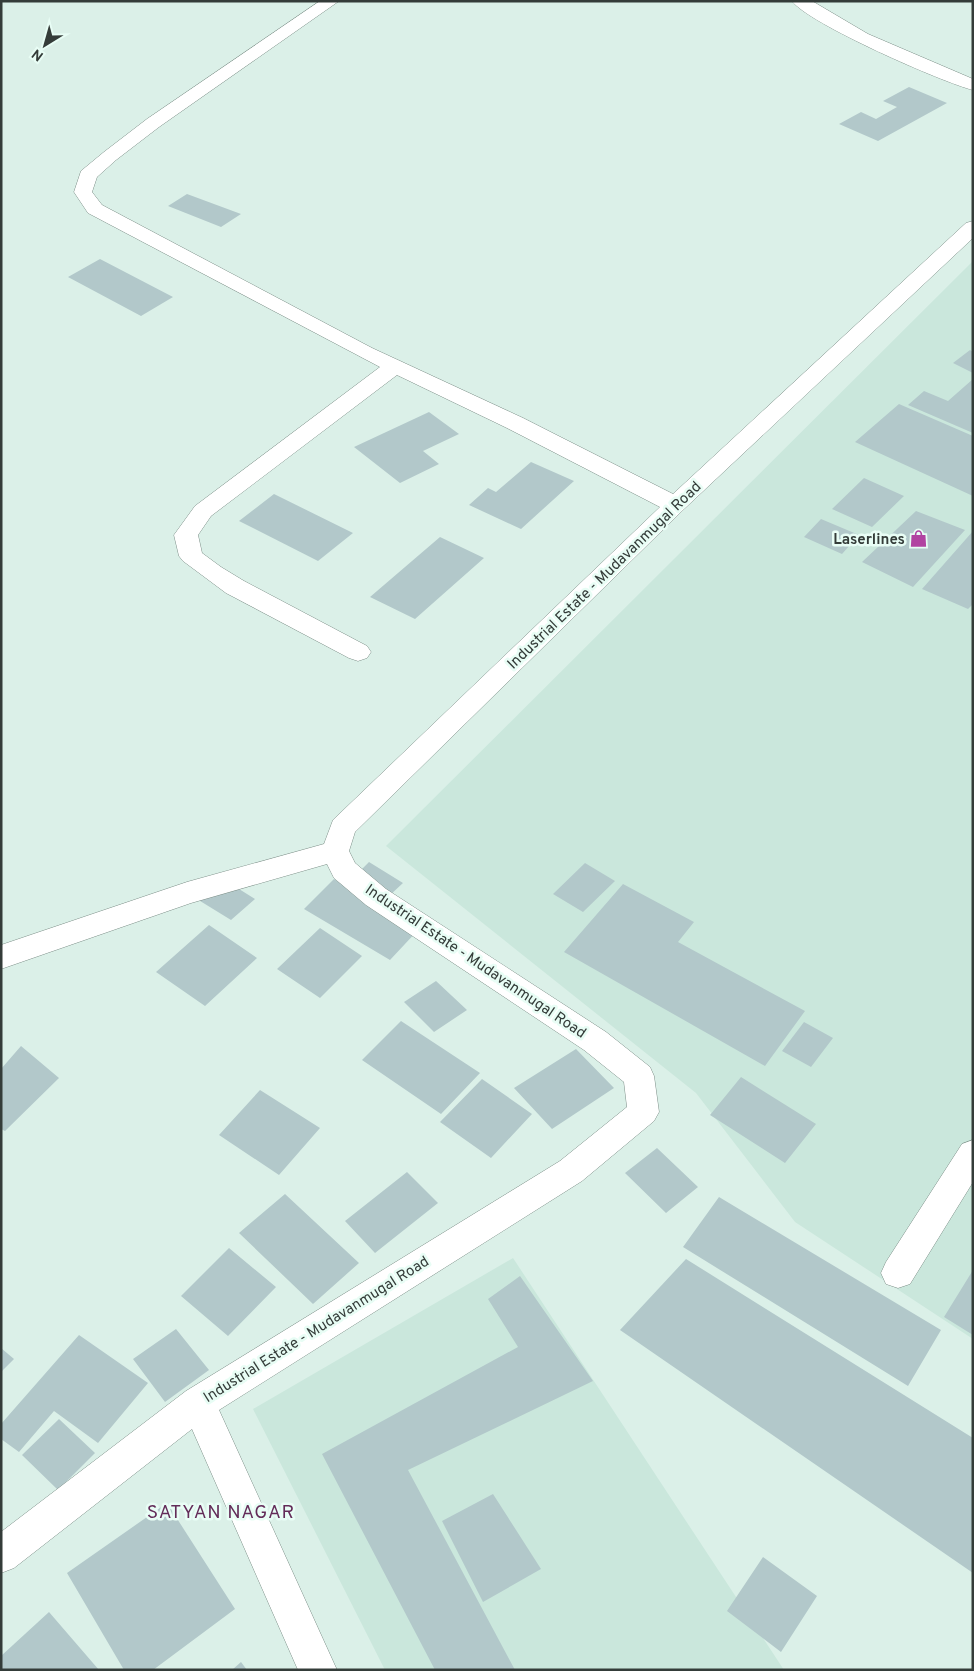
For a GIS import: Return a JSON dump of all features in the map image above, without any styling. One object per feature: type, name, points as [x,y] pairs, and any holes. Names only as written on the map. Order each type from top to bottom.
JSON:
[{"type":"street","points":[[331,1],[161,118],[110,156],[88,175],[82,192],[95,209],[234,283],[395,366],[515,422],[675,505]]},
{"type":"street","points":[[800,1],[868,39],[918,63],[973,85]]},
{"type":"street","name":"Industrial Estate - Mudavanmugal Road","points":[[1,1555],[198,1403],[571,1171],[643,1112],[639,1076],[595,1041],[376,897],[344,870],[335,851],[343,827],[675,505],[973,227]]},
{"type":"street","points":[[358,652],[234,587],[213,573],[191,556],[186,535],[203,511],[395,366]]},
{"type":"street","points":[[1,957],[187,893],[335,851]]},
{"type":"street","points":[[898,1273],[973,1154]]},
{"type":"street","points":[[198,1403],[318,1670]]},
{"type":"shaded area","points":[[973,261],[973,1339],[795,1222],[696,1093],[386,846]]},
{"type":"shaded area","points":[[513,1258],[784,1670],[385,1670],[253,1409]]},
{"type":"building","points":[[909,87],[947,103],[878,141],[839,124],[861,112],[876,119],[897,107],[883,101]]},
{"type":"building","points":[[187,194],[241,214],[221,227],[168,206]]},
{"type":"building","points":[[100,259],[173,297],[141,316],[68,277]]},
{"type":"building","points":[[970,350],[973,352],[973,373],[953,363]]},
{"type":"building","points":[[973,379],[973,433],[908,405],[924,391],[948,401]]},
{"type":"building","points":[[899,404],[973,436],[973,496],[855,442]]},
{"type":"building","points":[[429,412],[459,434],[423,451],[439,464],[400,483],[354,447]]},
{"type":"building","points":[[531,462],[574,481],[521,529],[469,505],[488,488],[496,492]]},
{"type":"building","points":[[864,478],[904,496],[872,527],[832,509]]},
{"type":"building","points":[[274,494],[353,533],[318,561],[239,521]]},
{"type":"building","points":[[916,511],[965,530],[913,587],[862,562]]},
{"type":"building","points":[[821,519],[859,535],[842,554],[804,537]]},
{"type":"building","points":[[973,531],[973,604],[968,609],[922,589]]},
{"type":"building","points":[[440,537],[484,558],[415,619],[370,597]]},
{"type":"building","points":[[369,862],[403,883],[389,896],[356,875]]},
{"type":"building","points":[[585,863],[615,881],[583,912],[553,894]]},
{"type":"building","points":[[215,874],[255,899],[231,920],[192,896]]},
{"type":"building","points":[[334,879],[419,929],[390,960],[304,909]]},
{"type":"building","points":[[623,884],[694,922],[678,942],[805,1011],[765,1066],[564,952]]},
{"type":"building","points":[[209,925],[257,958],[205,1006],[156,972]]},
{"type":"building","points":[[320,928],[362,956],[320,998],[277,969]]},
{"type":"building","points":[[436,981],[467,1010],[434,1032],[404,1002]]},
{"type":"building","points":[[401,1021],[480,1073],[441,1114],[362,1060]]},
{"type":"building","points":[[804,1022],[833,1038],[811,1067],[782,1051]]},
{"type":"building","points":[[21,1046],[59,1078],[5,1131],[1,1129],[1,1069]]},
{"type":"building","points":[[576,1049],[614,1088],[552,1129],[514,1088]]},
{"type":"building","points":[[741,1077],[816,1124],[785,1163],[710,1115]]},
{"type":"building","points":[[482,1079],[532,1114],[491,1158],[440,1122]]},
{"type":"building","points":[[260,1090],[320,1128],[279,1175],[219,1135]]},
{"type":"building","points":[[657,1148],[698,1187],[666,1213],[625,1173]]},
{"type":"building","points":[[407,1172],[438,1203],[375,1253],[345,1221]]},
{"type":"building","points":[[285,1194],[359,1263],[313,1304],[239,1233]]},
{"type":"building","points":[[719,1197],[941,1330],[908,1386],[683,1247]]},
{"type":"building","points":[[229,1248],[276,1287],[228,1336],[181,1296]]},
{"type":"building","points":[[686,1259],[973,1438],[973,1573],[620,1330]]},
{"type":"building","points":[[973,1270],[973,1335],[944,1317]]},
{"type":"building","points":[[520,1276],[593,1381],[408,1470],[515,1670],[435,1670],[322,1454],[518,1347],[488,1299]]},
{"type":"building","points":[[176,1329],[209,1370],[165,1402],[133,1359]]},
{"type":"building","points":[[79,1335],[148,1383],[98,1443],[54,1411],[19,1452],[1,1439],[1,1424]]},
{"type":"building","points":[[1,1348],[14,1359],[1,1372]]},
{"type":"building","points":[[59,1419],[95,1453],[58,1490],[22,1455]]},
{"type":"building","points":[[493,1494],[541,1569],[483,1602],[442,1521]]},
{"type":"building","points":[[167,1503],[235,1609],[153,1670],[124,1670],[67,1573]]},
{"type":"building","points":[[763,1557],[817,1596],[781,1652],[727,1611]]},
{"type":"building","points":[[49,1612],[99,1670],[1,1670],[1,1656]]},
{"type":"building","points":[[241,1662],[247,1670],[232,1670]]},
{"type":"place","name":"Laserlines","points":[[919,539]]},
{"type":"district","name":"SATYAN NAGAR","points":[[221,1511]]}]
